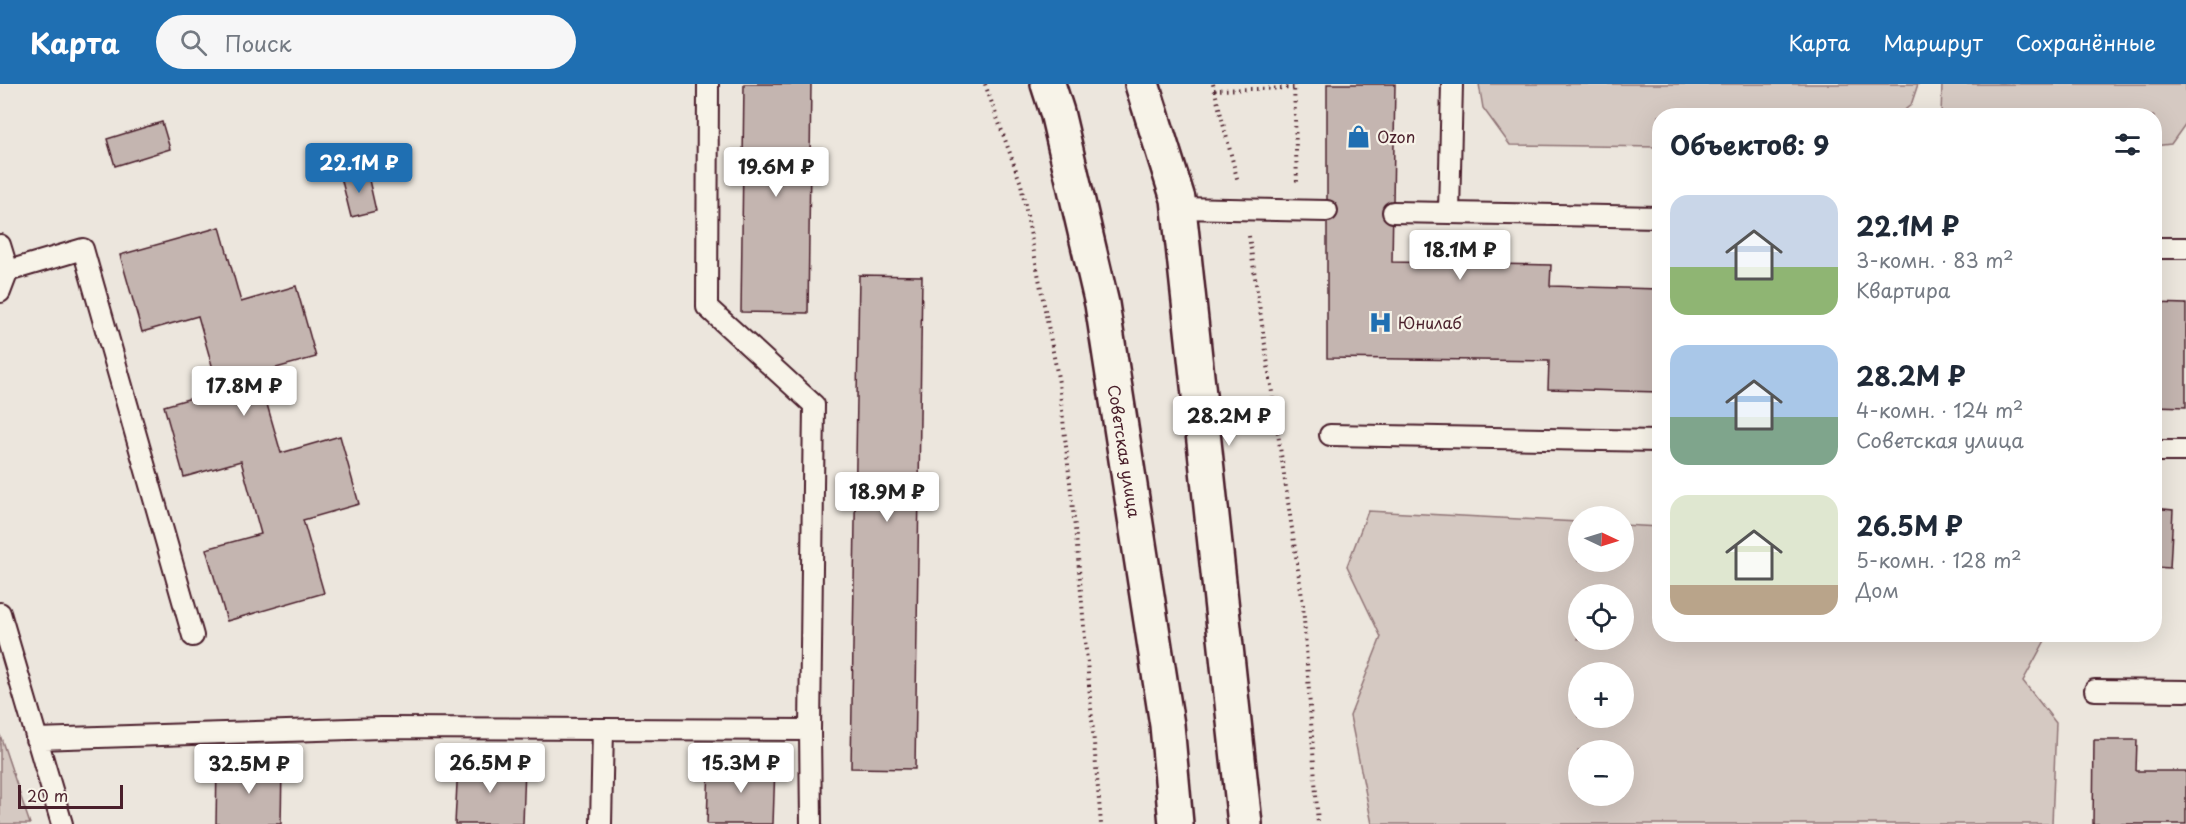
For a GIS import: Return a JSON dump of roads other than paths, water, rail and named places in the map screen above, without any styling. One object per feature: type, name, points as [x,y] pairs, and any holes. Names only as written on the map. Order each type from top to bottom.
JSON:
[{"type":"street","name":"Советская улица","points":[[1048,84],[1057,111],[1102,304],[1167,725],[1176,824]]},
{"type":"street","points":[[1142,84],[1178,199],[1245,824]]},
{"type":"lane","points":[[708,84],[707,307],[814,405],[811,824]]},
{"type":"lane","points":[[1449,213],[1452,84]]},
{"type":"lane","points":[[1179,208],[1327,211]]},
{"type":"lane","points":[[1393,212],[1652,218]]},
{"type":"lane","points":[[0,244],[8,271],[0,292]]},
{"type":"lane","points":[[2162,248],[2186,248]]},
{"type":"lane","points":[[8,271],[83,249],[193,636]]},
{"type":"lane","points":[[1330,435],[1652,441]]},
{"type":"lane","points":[[2162,451],[2186,451]]},
{"type":"lane","points":[[0,614],[62,824]]},
{"type":"lane","points":[[2095,690],[2186,691]]},
{"type":"lane","points":[[36,739],[381,728],[810,730]]},
{"type":"lane","points":[[601,824],[603,729]]},
{"type":"place","name":"Ozon","points":[[1359,136]]},
{"type":"place","name":"Юнилаб","points":[[1380,322]]}]
